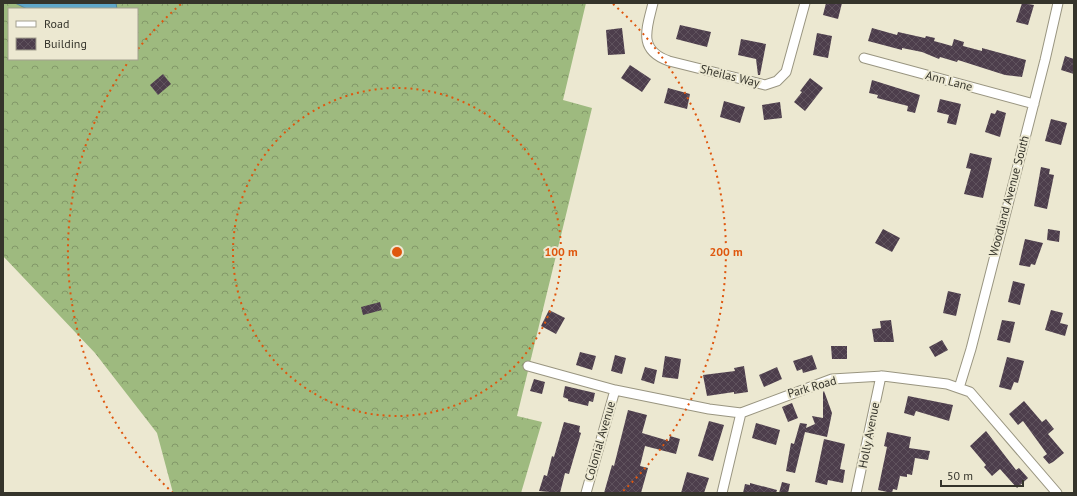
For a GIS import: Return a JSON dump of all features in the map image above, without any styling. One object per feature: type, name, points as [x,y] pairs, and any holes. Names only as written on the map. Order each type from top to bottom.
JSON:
[{"type":"street","name":"Sheilas Way","points":[[653,3],[646,37],[650,49],[657,56],[676,63],[765,85],[777,81],[786,72],[805,3]]},
{"type":"street","name":"Woodland Avenue South","points":[[959,388],[971,349],[1034,104],[1058,3]]},
{"type":"street","name":"Ann Lane","points":[[864,58],[1034,104]]},
{"type":"street","name":"Park Road","points":[[528,366],[615,390],[709,409],[741,413],[832,379],[880,376],[947,384],[970,392],[1057,493]]},
{"type":"street","name":"Holly Avenue","points":[[856,493],[880,376]]},
{"type":"street","name":"Colonial Avenue","points":[[586,493],[615,390]]},
{"type":"street","points":[[722,493],[741,413]]},
{"type":"green space","points":[[3,3],[15,3],[25,8],[8,8],[8,60],[138,60],[138,8],[117,8],[116,3],[586,3],[563,100],[592,108],[517,416],[542,422],[521,493],[173,493],[157,433],[95,353],[3,256]]},
{"type":"water","points":[[15,3],[116,3],[117,8],[25,8]]},
{"type":"building","points":[[826,3],[842,3],[838,19],[823,15]]},
{"type":"building","points":[[1022,3],[1034,5],[1028,25],[1016,22]]},
{"type":"building","points":[[680,25],[711,32],[707,47],[676,39]]},
{"type":"building","points":[[622,28],[625,54],[608,55],[606,30]]},
{"type":"building","points":[[872,28],[897,35],[898,32],[925,38],[926,36],[935,38],[934,41],[952,46],[954,39],[964,42],[963,46],[982,51],[982,48],[1026,60],[1022,77],[1005,75],[958,60],[957,62],[940,57],[939,59],[922,52],[902,48],[902,50],[868,41]]},
{"type":"building","points":[[817,33],[832,36],[828,58],[813,55]]},
{"type":"building","points":[[741,39],[766,44],[760,75],[758,75],[756,59],[738,55]]},
{"type":"building","points":[[1065,56],[1074,59],[1074,74],[1061,70]]},
{"type":"building","points":[[630,65],[651,79],[642,92],[621,78]]},
{"type":"building","points":[[163,74],[171,84],[158,95],[150,85]]},
{"type":"building","points":[[810,78],[823,88],[805,111],[794,102]]},
{"type":"building","points":[[872,80],[920,95],[915,113],[907,111],[908,106],[877,98],[878,95],[869,93]]},
{"type":"building","points":[[668,88],[690,94],[687,109],[664,103]]},
{"type":"building","points":[[940,99],[961,104],[956,125],[947,123],[949,115],[937,112]]},
{"type":"building","points":[[724,101],[745,107],[740,123],[720,117]]},
{"type":"building","points":[[780,102],[782,118],[764,120],[762,105]]},
{"type":"building","points":[[997,110],[1006,113],[1000,137],[985,132],[991,113],[995,114]]},
{"type":"building","points":[[1051,119],[1067,123],[1061,145],[1045,141]]},
{"type":"building","points":[[970,153],[992,158],[983,198],[964,194],[971,169],[966,168]]},
{"type":"building","points":[[1041,167],[1050,169],[1049,174],[1054,175],[1047,209],[1034,206]]},
{"type":"building","points":[[883,229],[900,238],[892,252],[875,243]]},
{"type":"building","points":[[1048,229],[1060,231],[1059,242],[1047,240]]},
{"type":"building","points":[[1025,239],[1043,243],[1035,265],[1031,264],[1030,267],[1019,265]]},
{"type":"building","points":[[1013,281],[1025,284],[1020,305],[1008,302]]},
{"type":"building","points":[[948,291],[961,294],[956,316],[943,313]]},
{"type":"building","points":[[380,302],[382,310],[363,315],[361,307]]},
{"type":"building","points":[[549,310],[565,318],[556,334],[541,326]]},
{"type":"building","points":[[1051,310],[1063,313],[1060,323],[1068,325],[1065,336],[1045,330]]},
{"type":"building","points":[[891,320],[894,342],[874,342],[872,329],[881,328],[880,321]]},
{"type":"building","points":[[1002,320],[1015,322],[1010,343],[997,340]]},
{"type":"building","points":[[942,340],[948,350],[935,357],[929,347]]},
{"type":"building","points":[[831,346],[847,346],[847,359],[832,359]]},
{"type":"building","points":[[580,352],[596,356],[592,370],[576,365]]},
{"type":"building","points":[[615,355],[626,358],[622,374],[611,371]]},
{"type":"building","points":[[812,355],[817,369],[803,373],[802,369],[797,371],[793,361]]},
{"type":"building","points":[[665,356],[681,359],[678,379],[662,377]]},
{"type":"building","points":[[1007,357],[1024,361],[1018,383],[1014,382],[1011,390],[999,387]]},
{"type":"building","points":[[744,366],[748,392],[734,394],[734,392],[707,396],[703,375],[735,371],[734,368]]},
{"type":"building","points":[[645,367],[657,370],[654,384],[641,380]]},
{"type":"building","points":[[777,367],[782,379],[764,387],[759,375]]},
{"type":"building","points":[[534,379],[545,382],[542,394],[530,391]]},
{"type":"building","points":[[565,386],[595,393],[593,402],[589,401],[588,406],[568,401],[568,399],[563,397]]},
{"type":"building","points":[[824,391],[832,413],[827,437],[805,432],[795,473],[786,471],[791,443],[794,444],[800,423],[807,424],[806,428],[815,424],[812,416],[823,418]]},
{"type":"building","points":[[908,396],[953,405],[949,421],[916,411],[914,416],[904,413]]},
{"type":"building","points":[[1024,401],[1042,422],[1046,419],[1054,429],[1048,434],[1064,453],[1049,464],[1043,457],[1047,454],[1023,421],[1018,425],[1009,414]]},
{"type":"building","points":[[792,403],[798,418],[788,422],[782,407]]},
{"type":"building","points":[[628,410],[647,415],[642,433],[669,441],[670,436],[680,439],[676,454],[645,446],[640,466],[648,468],[641,493],[604,493],[612,465],[614,466]]},
{"type":"building","points":[[709,421],[724,425],[713,461],[698,456]]},
{"type":"building","points":[[564,422],[580,426],[579,432],[581,433],[569,474],[565,473],[560,493],[539,491],[544,475],[547,476],[552,456],[554,457]]},
{"type":"building","points":[[756,423],[780,430],[776,445],[752,438]]},
{"type":"building","points":[[986,431],[1016,470],[1019,468],[1028,478],[1017,488],[1000,469],[992,476],[984,467],[986,465],[970,446]]},
{"type":"building","points":[[887,432],[911,437],[909,448],[930,451],[928,460],[915,458],[912,475],[907,474],[907,477],[900,476],[897,490],[893,489],[892,493],[878,490],[887,447],[884,446]]},
{"type":"building","points":[[824,439],[845,444],[840,469],[845,470],[843,483],[828,480],[827,485],[815,482]]},
{"type":"building","points":[[687,472],[709,478],[704,493],[681,493]]},
{"type":"building","points":[[782,482],[790,484],[788,493],[779,493]]},
{"type":"building","points":[[750,483],[777,490],[776,493],[743,493],[745,484],[750,485]]}]
